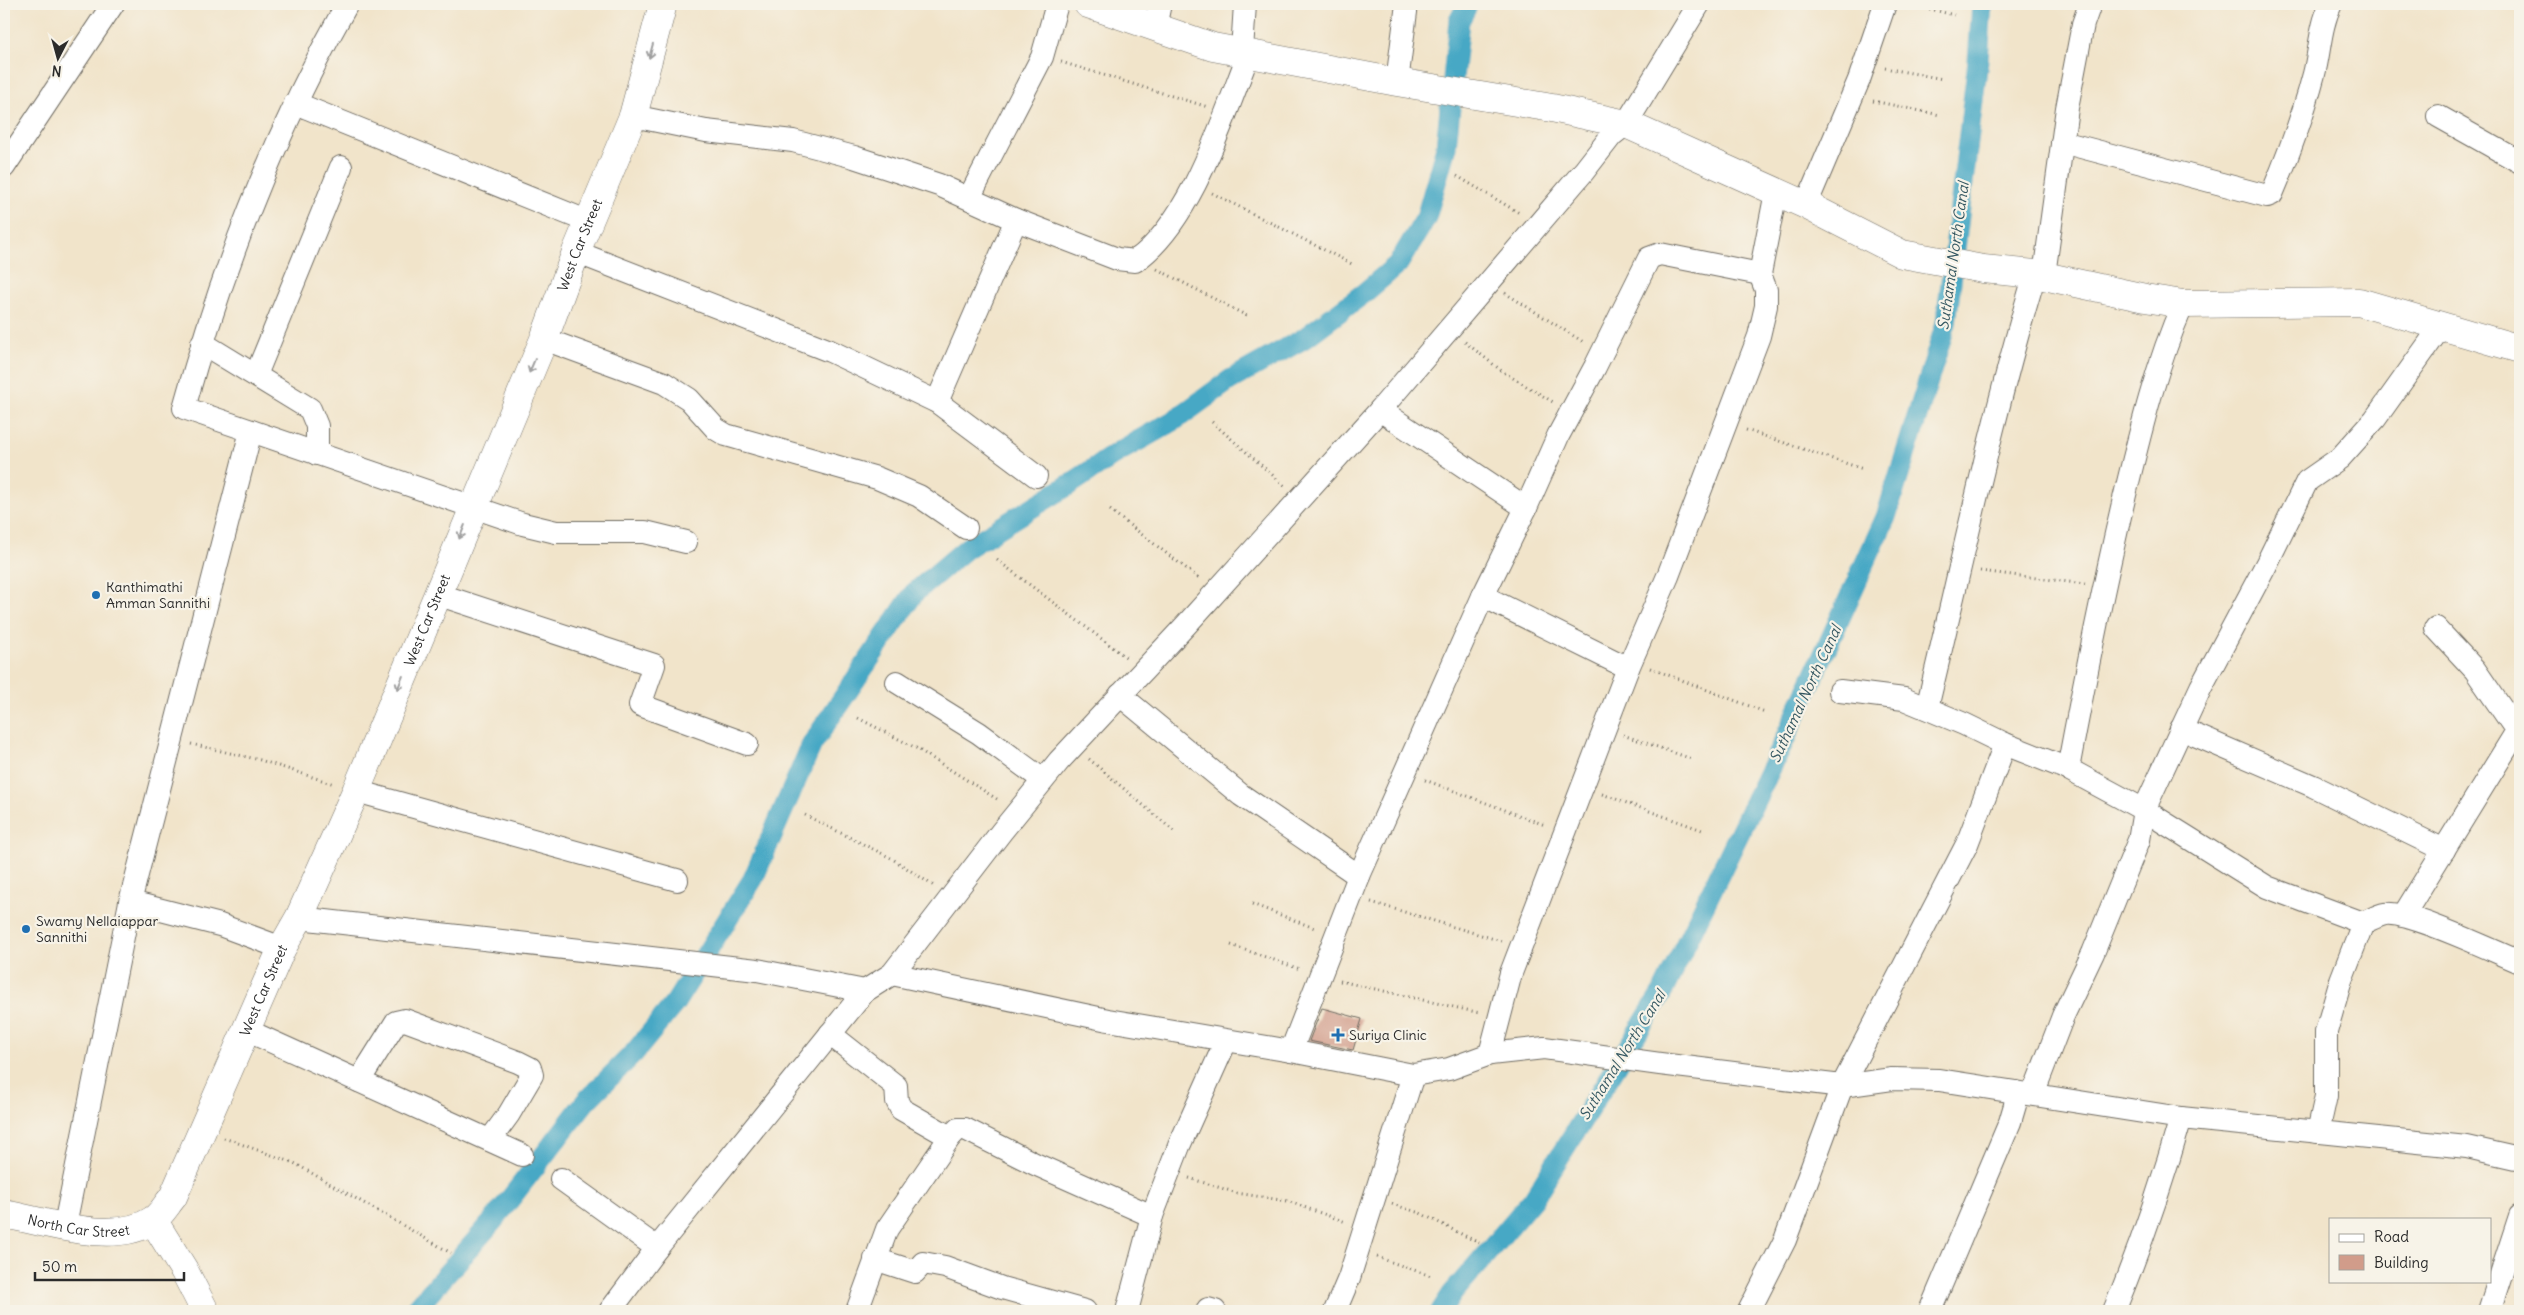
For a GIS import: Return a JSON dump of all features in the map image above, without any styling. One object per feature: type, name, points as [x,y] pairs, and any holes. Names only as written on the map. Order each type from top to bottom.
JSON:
[{"type":"main road","name":"West Car Street","points":[[154,1220],[173,1197],[282,948],[299,918],[356,791],[544,338],[576,252],[633,116],[663,4]]},
{"type":"main road","points":[[1088,4],[1157,15],[1213,47],[1397,82],[1552,108],[1626,124],[1806,205],[1902,254],[1983,269],[2040,275],[2145,298],[2184,304],[2358,302],[2440,328],[2520,349]]},
{"type":"main road","name":"North Car Street","points":[[4,1214],[98,1233],[126,1232],[154,1220]]},
{"type":"main road","points":[[154,1220],[184,1270],[205,1311]]},
{"type":"street","points":[[4,167],[112,4]]},
{"type":"street","points":[[347,4],[314,62],[295,103],[250,214],[202,343],[184,408],[472,508],[556,532],[644,532],[686,542]]},
{"type":"street","points":[[969,198],[1042,56],[1057,4]]},
{"type":"street","points":[[633,116],[706,131],[793,141],[854,157],[939,185],[1016,220],[1117,259],[1135,261],[1151,250],[1196,186],[1246,52],[1245,4]]},
{"type":"street","points":[[1397,82],[1407,4]]},
{"type":"street","points":[[610,1311],[657,1248],[865,991],[892,974],[1043,780],[1380,410],[1612,135],[1626,124],[1699,4]]},
{"type":"street","points":[[1806,205],[1865,64],[1885,4]]},
{"type":"street","points":[[1927,708],[2009,359],[2040,275],[2083,24],[2090,4]]},
{"type":"street","points":[[2062,142],[2267,196],[2272,194],[2296,137],[2318,59],[2324,17],[2331,4]]},
{"type":"street","points":[[295,103],[589,222]]},
{"type":"street","points":[[2438,116],[2520,162]]},
{"type":"street","points":[[256,375],[341,167]]},
{"type":"street","points":[[1490,1054],[1511,973],[1629,665],[1668,576],[1759,336],[1766,290],[1760,274],[1776,192]]},
{"type":"street","points":[[937,402],[1016,220]]},
{"type":"street","points":[[576,252],[830,351],[937,402],[1036,476]]},
{"type":"street","points":[[1290,1051],[1355,886],[1483,596],[1571,412],[1649,258],[1660,254],[1760,274]]},
{"type":"street","points":[[2068,769],[2103,586],[2134,455],[2171,332],[2184,304]]},
{"type":"street","points":[[1930,1311],[2010,1122],[2015,1106],[2025,1093],[2093,953],[2139,840],[2144,810],[2181,729],[2307,481],[2340,458],[2375,419],[2440,328]]},
{"type":"street","points":[[544,338],[664,383],[689,399],[716,429],[726,435],[877,478],[919,496],[966,528]]},
{"type":"street","points":[[202,343],[310,409],[317,426],[318,454]]},
{"type":"street","points":[[1380,410],[1526,508]]},
{"type":"street","points":[[65,1226],[130,902],[251,432]]},
{"type":"street","points":[[437,594],[654,665],[640,704],[747,744]]},
{"type":"street","points":[[1483,596],[1629,665]]},
{"type":"street","points":[[2403,916],[2517,731],[2475,670],[2436,628]]},
{"type":"street","points":[[897,682],[979,733],[1043,780]]},
{"type":"street","points":[[1840,691],[1904,700],[1927,708],[2005,744],[2068,769],[2144,810],[2267,887],[2363,923],[2385,914],[2403,916],[2444,930],[2520,962]]},
{"type":"street","points":[[1120,695],[1355,886]]},
{"type":"street","points":[[2181,729],[2313,786],[2444,850]]},
{"type":"street","points":[[1749,1311],[1785,1240],[1842,1086],[1967,844],[2005,744]]},
{"type":"street","points":[[356,791],[677,880]]},
{"type":"street","points":[[130,902],[220,925],[282,948]]},
{"type":"street","points":[[299,918],[757,970],[865,991]]},
{"type":"street","points":[[2318,1132],[2326,1096],[2326,1032],[2341,980],[2363,923]]},
{"type":"street","points":[[892,974],[1108,1020],[1290,1051],[1413,1075],[1449,1069],[1490,1054],[1544,1048],[1842,1086],[1892,1078],[1938,1080],[2181,1118],[2467,1147],[2520,1159]]},
{"type":"street","points":[[359,1081],[396,1022],[405,1020],[518,1062],[530,1068],[532,1075],[509,1114],[490,1140]]},
{"type":"street","points":[[246,1030],[522,1155]]},
{"type":"street","points":[[830,1034],[896,1086],[897,1101],[901,1109],[950,1137]]},
{"type":"street","points":[[1127,1311],[1152,1216],[1226,1041]]},
{"type":"street","points":[[1335,1311],[1375,1199],[1413,1075]]},
{"type":"street","points":[[2114,1311],[2133,1265],[2158,1194],[2181,1118]]},
{"type":"street","points":[[857,1311],[887,1229],[950,1137],[958,1129],[965,1129],[1036,1164],[1152,1216]]},
{"type":"street","points":[[561,1179],[657,1248]]},
{"type":"street","points":[[2489,1311],[2520,1216]]},
{"type":"street","points":[[875,1259],[915,1272],[923,1263],[939,1265],[1002,1288],[1085,1311]]},
{"type":"path","points":[[1910,4],[1954,16]]},
{"type":"path","points":[[1042,56],[1225,112]]},
{"type":"path","points":[[1865,64],[1943,79]]},
{"type":"path","points":[[1852,96],[1940,115]]},
{"type":"path","points":[[1457,176],[1538,224]]},
{"type":"path","points":[[1196,186],[1242,207],[1352,264]]},
{"type":"path","points":[[1135,261],[1167,273],[1249,317]]},
{"type":"path","points":[[1488,283],[1602,354]]},
{"type":"path","points":[[1448,330],[1504,372],[1571,412]]},
{"type":"path","points":[[1212,422],[1300,499]]},
{"type":"path","points":[[1726,423],[1863,469]]},
{"type":"path","points":[[1110,510],[1217,591]]},
{"type":"path","points":[[997,560],[1143,670]]},
{"type":"path","points":[[1961,569],[2103,586]]},
{"type":"path","points":[[1629,665],[1765,712]]},
{"type":"path","points":[[858,718],[916,748],[1018,812]]},
{"type":"path","points":[[1606,729],[1692,759]]},
{"type":"path","points":[[172,739],[260,760],[356,791]]},
{"type":"path","points":[[1073,746],[1176,833]]},
{"type":"path","points":[[1406,773],[1565,832]]},
{"type":"path","points":[[1582,787],[1702,830]]},
{"type":"path","points":[[805,815],[891,858],[951,897]]},
{"type":"path","points":[[1355,886],[1521,947]]},
{"type":"path","points":[[1252,904],[1336,936]]},
{"type":"path","points":[[1231,945],[1321,976],[1500,1017]]},
{"type":"path","points":[[202,1130],[294,1163],[451,1253]]},
{"type":"path","points":[[1169,1172],[1237,1193],[1287,1201],[1365,1228]]},
{"type":"path","points":[[1375,1199],[1420,1213],[1479,1243]]},
{"type":"path","points":[[1358,1250],[1430,1276]]},
{"type":"building","points":[[1322,1008],[1362,1019],[1353,1050],[1309,1041]]},
{"type":"waterway","points":[[414,1311],[493,1221],[586,1101],[634,1053],[675,1003],[753,879],[812,744],[914,593],[967,548],[1120,451],[1175,420],[1230,380],[1303,339],[1363,294],[1398,264],[1426,218],[1446,147],[1459,21],[1468,4]]},
{"type":"waterway","name":"Suthamal North Canal","points":[[1441,1311],[1452,1294],[1533,1199],[1662,993],[1784,741],[1886,517],[1946,323],[1978,60],[1982,4]]},
{"type":"place","name":"Kanthimathi Amman Sannithi","points":[[96,595]]},
{"type":"place","name":"Swamy Nellaiappar Sannithi","points":[[26,929]]},
{"type":"place","name":"Suriya Clinic","points":[[1338,1035]]}]
